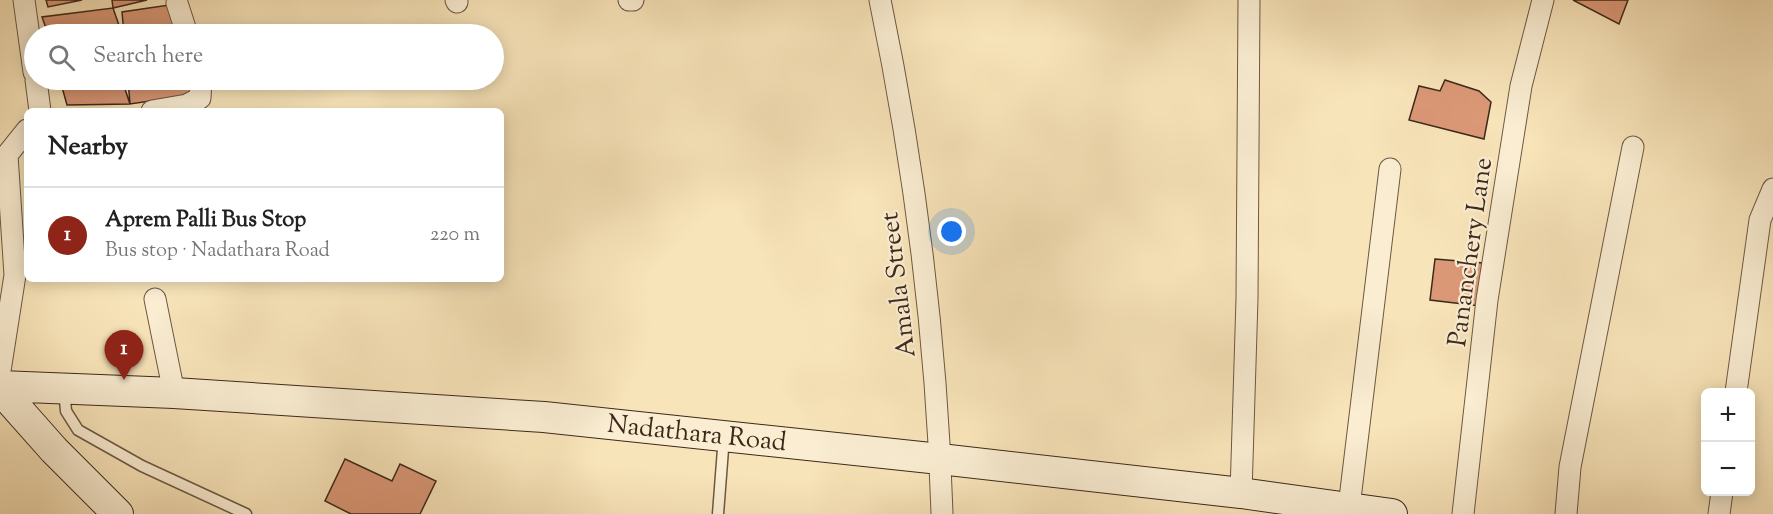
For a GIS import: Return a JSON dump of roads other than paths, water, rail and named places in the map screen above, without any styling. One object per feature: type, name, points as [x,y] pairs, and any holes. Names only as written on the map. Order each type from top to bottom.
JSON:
[{"type":"main road","name":"Nadathara Road","points":[[0,388],[174,393],[544,417],[1241,493],[1297,507],[1349,507],[1392,514]]},
{"type":"main road","points":[[0,388],[54,450],[118,514]]},
{"type":"street","points":[[24,0],[27,24]]},
{"type":"street","name":"Amala Street","points":[[880,0],[893,60],[916,210],[935,372],[942,514]]},
{"type":"street","points":[[1241,493],[1247,299],[1249,0]]},
{"type":"street","name":"Pananchery Lane","points":[[1463,514],[1487,300],[1521,86],[1543,0]]},
{"type":"street","points":[[177,3],[184,24]]},
{"type":"street","points":[[37,90],[40,108]]},
{"type":"street","points":[[170,108],[187,105],[200,98],[200,90]]},
{"type":"street","points":[[0,371],[15,275],[7,155],[24,134]]},
{"type":"street","points":[[1566,514],[1572,456],[1633,147]]},
{"type":"street","points":[[1349,507],[1390,169]]},
{"type":"street","points":[[1737,388],[1760,220],[1773,189]]},
{"type":"street","points":[[155,299],[174,393]]},
{"type":"street","points":[[1719,514],[1721,496]]},
{"type":"lane","points":[[64,389],[66,411],[78,430],[142,466],[246,514]]},
{"type":"lane","points":[[718,514],[724,435]]},
{"type":"place","name":"Aprem Palli Bus Stop","points":[[124,380]]}]
